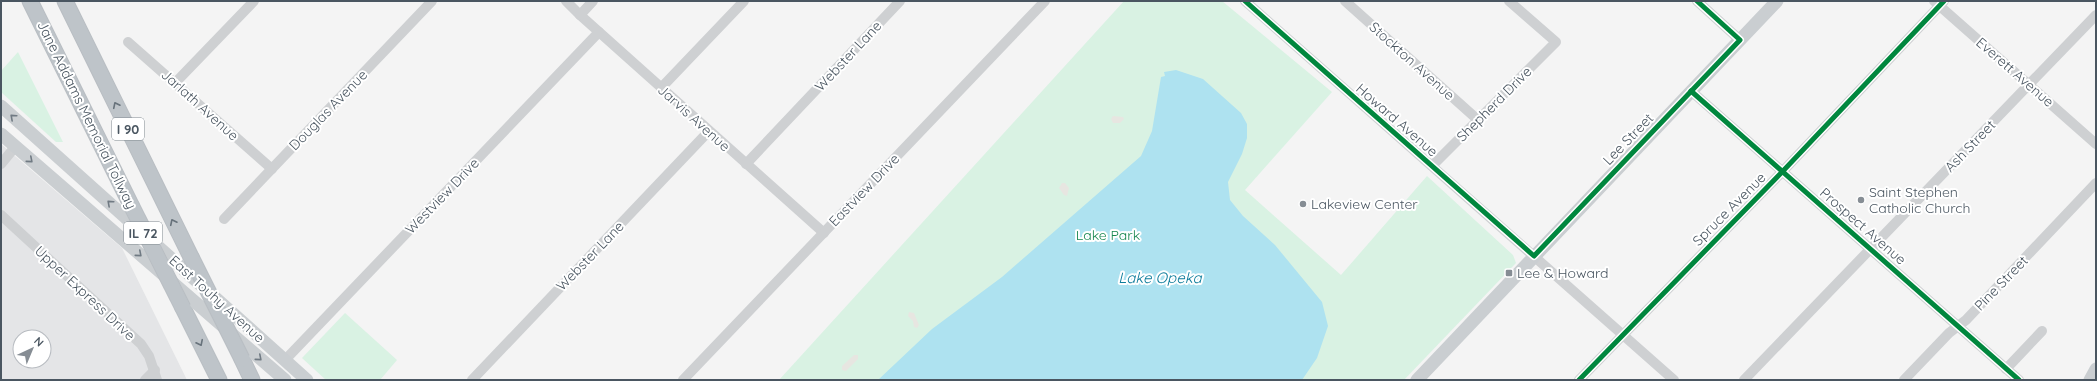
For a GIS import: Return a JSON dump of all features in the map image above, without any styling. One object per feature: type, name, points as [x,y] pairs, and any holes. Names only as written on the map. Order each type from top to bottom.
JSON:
[{"type":"highway","name":"Jane Addams Memorial Tollway","points":[[30,1],[219,380]]},
{"type":"highway","name":"I 90","points":[[64,1],[252,380]]},
{"type":"main road","name":"Lee Street","points":[[1417,380],[1777,1]]},
{"type":"main road","name":"East Touhy Avenue","points":[[1,106],[307,380]]},
{"type":"main road","name":"East Touhy Avenue","points":[[1,134],[285,380]]},
{"type":"main road","points":[[2090,380],[2096,369]]},
{"type":"street","points":[[175,83],[254,1]]},
{"type":"street","name":"Douglas Avenue","points":[[224,219],[432,1]]},
{"type":"street","name":"Jarvis Avenue","points":[[566,1],[824,233]]},
{"type":"street","points":[[580,15],[593,1]]},
{"type":"street","points":[[661,88],[744,1]]},
{"type":"street","name":"Webster Lane","points":[[746,164],[900,1]]},
{"type":"street","name":"Eastview Drive","points":[[683,380],[1045,1]]},
{"type":"street","name":"Howard Avenue","points":[[1245,1],[1674,380]]},
{"type":"street","name":"Stockton Avenue","points":[[1346,1],[1478,120]]},
{"type":"street","name":"Shepherd Drive","points":[[1432,166],[1556,42],[1509,1]]},
{"type":"street","points":[[1697,1],[1740,40]]},
{"type":"street","name":"Everett Avenue","points":[[1939,3],[2096,144]]},
{"type":"street","name":"Spruce Avenue","points":[[1579,380],[1622,334],[1783,171],[1939,3]]},
{"type":"street","name":"Ash Street","points":[[1744,380],[2096,15]]},
{"type":"street","name":"Westview Drive","points":[[285,360],[599,32]]},
{"type":"street","name":"Jarlath Avenue","points":[[128,42],[272,169]]},
{"type":"street","name":"Prospect Avenue","points":[[1691,91],[2019,380]]},
{"type":"street","name":"Webster Lane","points":[[472,380],[709,131]]},
{"type":"street","points":[[1,164],[15,147]]},
{"type":"street","name":"Pine Street","points":[[1904,380],[2096,183]]},
{"type":"street","name":"Upper Express Drive","points":[[1,215],[141,344],[155,370],[157,380]]},
{"type":"street","points":[[2006,369],[2042,331]]},
{"type":"street","points":[[145,380],[155,370]]},
{"type":"shaded area","points":[[1,144],[122,248],[187,380],[1,380]]},
{"type":"green space","name":"Lake Park","points":[[1124,1],[1222,1],[1332,92],[1245,190],[1341,275],[1427,176],[1513,255],[1516,263],[1404,380],[779,380]]},
{"type":"green space","points":[[18,52],[63,142],[56,142],[1,92],[1,71]]},
{"type":"green space","points":[[345,313],[397,360],[380,380],[326,380],[302,358]]},
{"type":"sand","points":[[1113,116],[1123,117],[1124,119],[1120,123],[1113,123],[1111,119]]},
{"type":"sand","points":[[1062,183],[1065,183],[1069,188],[1067,196],[1064,195],[1059,188]]},
{"type":"sand","points":[[909,312],[914,313],[919,325],[917,328],[914,327],[913,321],[908,316]]},
{"type":"sand","points":[[854,355],[858,355],[858,359],[846,371],[842,370],[842,366]]},
{"type":"water","name":"Lake Opeka","points":[[1176,70],[1203,79],[1241,113],[1247,124],[1247,138],[1242,154],[1228,182],[1230,200],[1243,216],[1275,245],[1322,302],[1328,326],[1317,358],[1302,380],[878,380],[932,329],[1002,277],[1141,156],[1152,131],[1161,77],[1165,76],[1164,72]]},
{"type":"cycle path","points":[[1245,1],[1534,256],[1740,40],[1697,1]]},
{"type":"cycle path","points":[[1579,380],[1783,171],[1944,1]]},
{"type":"cycle path","points":[[1691,91],[2019,380]]},
{"type":"place","name":"Saint Stephen Catholic Church","points":[[1861,200]]},
{"type":"place","name":"Lakeview Center","points":[[1303,204]]},
{"type":"place","name":"Lee & Howard","points":[[1509,273]]}]
